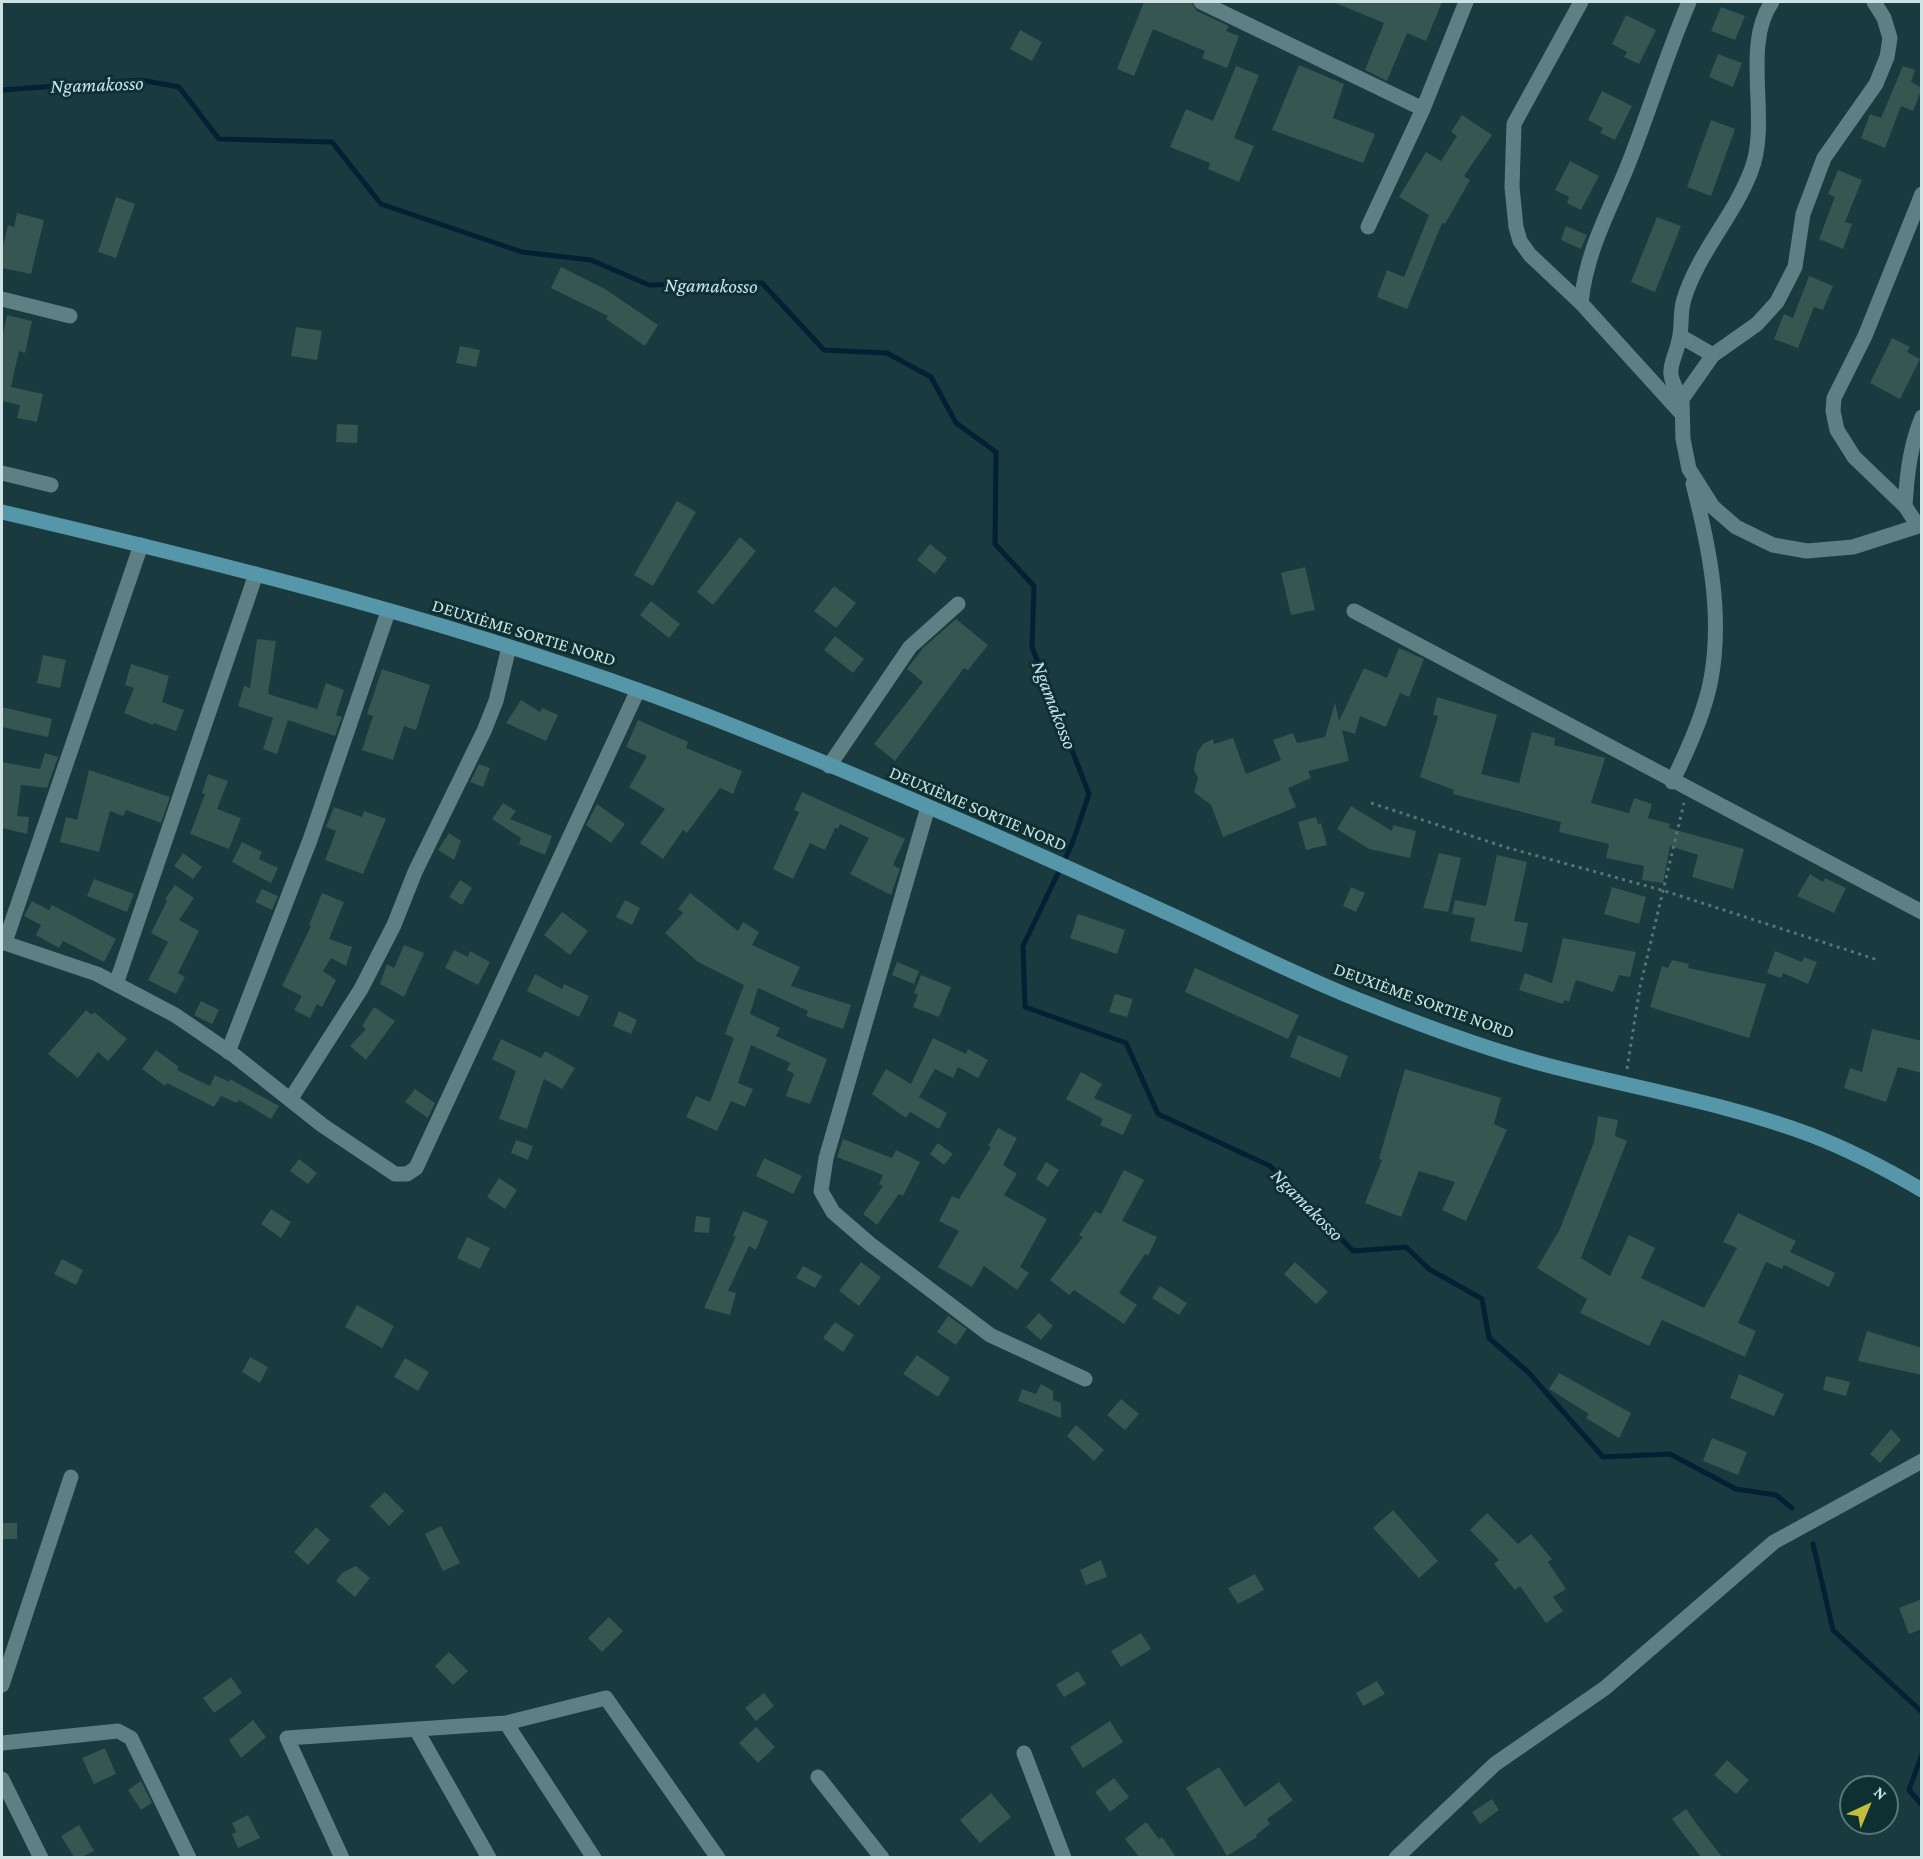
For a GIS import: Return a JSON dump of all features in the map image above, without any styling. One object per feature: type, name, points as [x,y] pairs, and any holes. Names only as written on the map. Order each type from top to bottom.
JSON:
[{"type":"main road","name":"DEUXIÈME SORTIE NORD","points":[[2,512],[256,574],[509,647],[638,690],[928,807],[1363,1002],[1446,1034],[1537,1062],[1752,1116],[1811,1135],[1858,1155],[1922,1190]]},
{"type":"street","points":[[1201,2],[1423,109]]},
{"type":"street","points":[[1368,227],[1423,109],[1466,2]]},
{"type":"street","points":[[1581,2],[1514,124],[1511,168],[1513,211],[1520,241],[1682,406]]},
{"type":"street","points":[[1581,303],[1584,274],[1590,254],[1611,199],[1632,155],[1689,2]]},
{"type":"street","points":[[1672,782],[1711,680],[1715,640],[1708,544],[1683,439],[1682,406],[1671,375],[1673,355],[1680,336],[1679,317],[1693,276],[1738,198],[1756,157],[1761,35],[1765,11],[1772,2]]},
{"type":"street","points":[[1682,406],[1713,355],[1757,324],[1777,302],[1795,267],[1803,214],[1813,183],[1824,158],[1876,84],[1887,57],[1890,38],[1884,18],[1874,2]]},
{"type":"street","points":[[1689,469],[1713,507],[1736,527],[1773,545],[1807,551],[1853,547],[1920,526],[1905,506],[1854,457],[1837,430],[1833,411],[1834,398],[1865,336],[1922,194]]},
{"type":"street","points":[[2,299],[70,316]]},
{"type":"street","points":[[1680,336],[1713,355]]},
{"type":"street","points":[[1905,506],[1913,437],[1922,417]]},
{"type":"street","points":[[2,473],[51,484]]},
{"type":"street","points":[[141,545],[3,942],[97,974],[175,1015],[394,1174],[407,1174],[416,1168],[638,690]]},
{"type":"street","points":[[116,984],[256,574]]},
{"type":"street","points":[[829,766],[910,647],[958,604]]},
{"type":"street","points":[[1354,611],[1687,790],[1922,912]]},
{"type":"street","points":[[228,1052],[310,840],[388,612]]},
{"type":"street","points":[[290,1100],[361,989],[394,925],[415,872],[484,731],[496,701],[509,647]]},
{"type":"street","points":[[928,807],[826,1158],[821,1191],[833,1212],[870,1244],[990,1335],[1085,1379]]},
{"type":"street","points":[[1396,1857],[1495,1764],[1605,1688],[1774,1542],[1922,1461]]},
{"type":"street","points":[[2,1685],[71,1477]]},
{"type":"street","points":[[342,1857],[287,1738],[417,1731],[506,1722],[606,1698],[718,1857]]},
{"type":"street","points":[[506,1722],[594,1857]]},
{"type":"street","points":[[2,1743],[118,1731],[131,1738],[189,1857]]},
{"type":"street","points":[[417,1731],[489,1857]]},
{"type":"street","points":[[1024,1753],[1064,1857]]},
{"type":"street","points":[[818,1778],[882,1857]]},
{"type":"street","points":[[2,1779],[41,1857]]},
{"type":"path","points":[[1625,1084],[1640,987],[1665,891],[1687,790]]},
{"type":"path","points":[[1371,802],[1505,847],[1665,891],[1878,960]]},
{"type":"building","points":[[1144,2],[1191,2],[1197,11],[1229,26],[1226,31],[1239,36],[1227,68],[1202,58],[1205,51],[1153,29],[1134,76],[1117,69]]},
{"type":"building","points":[[1333,2],[1442,2],[1426,41],[1407,33],[1387,81],[1365,70],[1384,23]]},
{"type":"building","points":[[1721,7],[1745,16],[1735,40],[1711,31]]},
{"type":"building","points":[[1626,15],[1656,30],[1639,64],[1624,57],[1627,52],[1612,44]]},
{"type":"building","points":[[1020,30],[1042,42],[1032,61],[1010,49]]},
{"type":"building","points":[[1718,54],[1742,63],[1733,87],[1709,77]]},
{"type":"building","points":[[1299,65],[1344,84],[1333,118],[1375,134],[1363,163],[1272,130]]},
{"type":"building","points":[[1236,66],[1259,75],[1234,138],[1254,146],[1239,182],[1208,169],[1210,163],[1170,147],[1186,109],[1213,121]]},
{"type":"building","points":[[1903,66],[1915,70],[1911,82],[1922,88],[1913,111],[1901,106],[1885,148],[1861,138],[1870,114],[1881,118]]},
{"type":"building","points":[[1602,91],[1632,106],[1615,140],[1600,133],[1603,128],[1588,120]]},
{"type":"building","points":[[1462,115],[1492,135],[1464,176],[1470,180],[1445,224],[1442,223],[1407,309],[1377,297],[1387,270],[1404,277],[1429,215],[1399,197],[1426,152],[1441,161],[1457,136],[1451,132]]},
{"type":"building","points":[[1711,120],[1735,129],[1711,196],[1687,187]]},
{"type":"building","points":[[1570,161],[1599,176],[1581,210],[1567,203],[1569,197],[1555,190]]},
{"type":"building","points":[[1838,170],[1862,180],[1845,222],[1852,224],[1843,249],[1819,239],[1835,197],[1828,194]]},
{"type":"building","points":[[116,197],[135,204],[116,258],[98,252]]},
{"type":"building","points":[[17,213],[44,220],[31,274],[2,268],[2,250],[8,225],[14,227]]},
{"type":"building","points":[[1657,217],[1681,226],[1655,292],[1631,282]]},
{"type":"building","points":[[1566,226],[1587,235],[1581,249],[1561,240]]},
{"type":"building","points":[[561,267],[605,289],[658,325],[645,346],[606,319],[608,316],[551,288]]},
{"type":"building","points":[[1809,276],[1833,286],[1823,310],[1814,307],[1798,348],[1774,339],[1784,314],[1793,318]]},
{"type":"building","points":[[7,315],[32,321],[25,353],[19,351],[11,387],[43,394],[37,422],[17,418],[20,405],[2,401],[2,339]]},
{"type":"building","points":[[296,327],[322,331],[317,360],[291,356]]},
{"type":"building","points":[[1892,338],[1910,347],[1907,352],[1920,359],[1900,399],[1870,383]]},
{"type":"building","points":[[460,346],[480,350],[476,367],[456,363]]},
{"type":"building","points":[[337,424],[358,425],[357,443],[336,442]]},
{"type":"building","points":[[677,501],[696,512],[653,586],[634,575]]},
{"type":"building","points":[[740,537],[756,551],[713,605],[697,592]]},
{"type":"building","points":[[930,544],[947,558],[935,574],[917,560]]},
{"type":"building","points":[[1305,567],[1315,610],[1291,615],[1281,573]]},
{"type":"building","points":[[834,586],[856,603],[836,628],[814,611]]},
{"type":"building","points":[[651,601],[680,624],[669,638],[640,615]]},
{"type":"building","points":[[956,619],[988,645],[968,670],[964,668],[895,761],[874,744],[923,682],[907,669],[923,648]]},
{"type":"building","points":[[835,636],[864,659],[853,673],[824,650]]},
{"type":"building","points":[[257,639],[276,641],[268,694],[317,709],[326,683],[344,690],[336,715],[342,717],[335,736],[288,720],[277,754],[263,749],[273,718],[238,706],[244,686],[250,688]]},
{"type":"building","points":[[1399,648],[1424,659],[1409,697],[1400,693],[1386,727],[1360,716],[1355,734],[1342,730],[1349,761],[1308,771],[1311,778],[1288,788],[1296,807],[1223,837],[1211,805],[1194,792],[1198,778],[1194,770],[1197,753],[1203,744],[1213,739],[1214,744],[1233,738],[1246,774],[1281,760],[1273,740],[1293,733],[1297,743],[1325,737],[1335,703],[1339,721],[1364,668],[1387,678]]},
{"type":"building","points":[[43,655],[66,660],[60,688],[37,683]]},
{"type":"building","points":[[131,664],[169,676],[162,702],[184,710],[176,731],[154,723],[153,725],[124,713],[134,688],[125,685]]},
{"type":"building","points":[[382,669],[430,685],[416,730],[404,726],[393,760],[362,750],[373,716],[367,714]]},
{"type":"building","points":[[1437,697],[1497,715],[1481,774],[1519,783],[1532,732],[1555,738],[1554,745],[1605,758],[1591,803],[1629,813],[1634,798],[1652,804],[1648,818],[1670,824],[1669,828],[1744,849],[1733,889],[1692,877],[1698,855],[1670,846],[1663,883],[1642,880],[1644,866],[1606,858],[1609,844],[1559,832],[1561,822],[1453,794],[1454,790],[1420,777],[1438,716],[1433,715]]},
{"type":"building","points":[[521,700],[540,712],[542,708],[558,715],[546,741],[506,723]]},
{"type":"building","points":[[2,707],[52,719],[48,737],[2,727]]},
{"type":"building","points":[[638,720],[688,742],[686,748],[742,771],[733,794],[720,788],[687,833],[683,830],[663,859],[640,843],[665,809],[629,787],[647,756],[626,747]]},
{"type":"building","points":[[45,753],[58,757],[47,788],[21,785],[17,816],[29,817],[27,834],[2,828],[2,762],[40,769]]},
{"type":"building","points":[[479,764],[490,768],[483,787],[470,782]]},
{"type":"building","points":[[89,770],[170,797],[161,823],[126,810],[123,816],[110,811],[99,852],[60,842],[66,817],[77,820]]},
{"type":"building","points":[[208,774],[228,781],[217,809],[241,818],[229,849],[190,834],[205,794],[202,793]]},
{"type":"building","points":[[802,792],[905,839],[893,865],[900,869],[891,895],[850,874],[869,838],[840,824],[838,829],[835,828],[825,850],[810,843],[793,879],[773,869],[799,812],[794,810]]},
{"type":"building","points":[[503,803],[516,811],[510,819],[552,836],[545,855],[519,844],[521,838],[492,819]]},
{"type":"building","points":[[597,804],[625,824],[611,843],[586,825]]},
{"type":"building","points":[[1351,806],[1392,831],[1393,825],[1416,831],[1410,858],[1369,849],[1337,829]]},
{"type":"building","points":[[334,807],[362,817],[364,811],[386,819],[363,874],[325,860],[336,831],[326,827]]},
{"type":"building","points":[[1316,817],[1318,824],[1321,823],[1327,845],[1306,850],[1298,822]]},
{"type":"building","points":[[449,833],[461,841],[454,860],[438,850]]},
{"type":"building","points":[[242,842],[262,852],[259,859],[278,868],[271,883],[232,862]]},
{"type":"building","points":[[183,853],[202,867],[193,879],[174,866]]},
{"type":"building","points":[[1439,853],[1461,858],[1448,912],[1423,908]]},
{"type":"building","points":[[1497,855],[1527,862],[1514,921],[1528,923],[1522,952],[1470,941],[1475,918],[1452,914],[1455,900],[1486,906]]},
{"type":"building","points":[[1810,874],[1823,882],[1825,878],[1846,888],[1834,913],[1797,896]]},
{"type":"building","points":[[94,879],[134,894],[127,912],[87,896]]},
{"type":"building","points":[[460,880],[472,888],[462,905],[449,897]]},
{"type":"building","points":[[175,885],[194,898],[179,920],[199,931],[178,973],[185,977],[176,994],[148,980],[168,942],[151,933],[167,901],[165,899]]},
{"type":"building","points":[[1351,887],[1365,893],[1356,912],[1343,906]]},
{"type":"building","points":[[1612,887],[1646,897],[1639,924],[1604,914]]},
{"type":"building","points":[[262,889],[278,896],[272,910],[255,902]]},
{"type":"building","points":[[322,893],[344,902],[329,939],[352,947],[346,966],[331,958],[323,971],[336,980],[322,1007],[317,1004],[310,1018],[294,1010],[302,996],[282,986],[311,926],[309,925]]},
{"type":"building","points":[[690,893],[738,931],[743,922],[759,932],[752,945],[800,967],[791,986],[851,1005],[843,1029],[806,1016],[808,1011],[758,988],[750,1014],[780,1028],[776,1036],[827,1059],[810,1104],[786,1096],[794,1074],[787,1070],[790,1063],[751,1045],[738,1083],[753,1089],[745,1107],[731,1101],[717,1131],[686,1117],[696,1096],[710,1102],[734,1038],[725,1034],[744,985],[698,962],[665,933],[683,913],[678,909]]},
{"type":"building","points":[[625,900],[640,908],[632,925],[616,917]]},
{"type":"building","points":[[32,901],[49,910],[52,905],[116,939],[104,962],[63,941],[59,948],[36,935],[41,925],[24,916]]},
{"type":"building","points":[[562,912],[588,931],[570,955],[544,935]]},
{"type":"building","points":[[1078,914],[1125,930],[1117,954],[1070,938]]},
{"type":"building","points":[[1563,938],[1636,952],[1630,977],[1619,975],[1613,992],[1576,980],[1569,1002],[1564,1000],[1563,1004],[1519,990],[1525,973],[1552,983]]},
{"type":"building","points":[[404,945],[424,953],[404,997],[380,984],[387,964],[394,968]]},
{"type":"building","points":[[454,950],[468,957],[470,951],[490,962],[478,985],[445,968]]},
{"type":"building","points":[[1775,951],[1802,962],[1804,957],[1817,962],[1808,984],[1783,973],[1781,978],[1767,973]]},
{"type":"building","points":[[1672,960],[1689,964],[1688,968],[1766,984],[1749,1038],[1650,1007],[1662,966],[1668,968]]},
{"type":"building","points":[[897,962],[919,971],[914,984],[892,975]]},
{"type":"building","points":[[1195,968],[1299,1015],[1288,1039],[1185,992]]},
{"type":"building","points":[[535,974],[562,989],[564,984],[589,996],[579,1017],[527,991]]},
{"type":"building","points":[[921,975],[951,987],[939,1017],[913,1007],[918,995],[914,993]]},
{"type":"building","points":[[1115,994],[1133,999],[1127,1017],[1109,1012]]},
{"type":"building","points":[[201,1001],[219,1010],[212,1024],[194,1015]]},
{"type":"building","points":[[374,1007],[395,1021],[366,1060],[350,1046],[366,1029],[362,1026]]},
{"type":"building","points":[[86,1010],[92,1015],[94,1012],[127,1039],[108,1061],[98,1052],[78,1078],[48,1054]]},
{"type":"building","points":[[619,1011],[637,1020],[631,1034],[613,1026]]},
{"type":"building","points":[[1872,1029],[1922,1041],[1922,1073],[1898,1067],[1886,1102],[1844,1088],[1850,1068],[1862,1072]]},
{"type":"building","points":[[1298,1035],[1348,1056],[1340,1078],[1290,1057]]},
{"type":"building","points":[[933,1038],[966,1054],[968,1049],[988,1060],[978,1078],[958,1067],[953,1078],[935,1069],[919,1097],[947,1113],[939,1129],[910,1112],[906,1118],[872,1094],[886,1069],[911,1084]]},
{"type":"building","points":[[501,1039],[541,1058],[545,1051],[575,1068],[562,1089],[544,1079],[527,1129],[499,1119],[516,1071],[492,1059]]},
{"type":"building","points":[[156,1050],[179,1067],[177,1070],[210,1086],[215,1075],[229,1082],[230,1079],[279,1106],[271,1119],[239,1100],[237,1103],[221,1096],[214,1107],[167,1083],[165,1086],[142,1069]]},
{"type":"building","points":[[1405,1069],[1501,1098],[1494,1124],[1507,1130],[1466,1221],[1442,1210],[1455,1182],[1419,1171],[1401,1217],[1365,1203],[1382,1160],[1379,1159]]},
{"type":"building","points":[[1081,1072],[1102,1084],[1094,1098],[1132,1115],[1123,1135],[1100,1125],[1103,1119],[1066,1099]]},
{"type":"building","points":[[415,1089],[435,1103],[428,1118],[405,1102]]},
{"type":"building","points":[[1598,1116],[1618,1120],[1615,1136],[1627,1141],[1581,1258],[1610,1276],[1629,1235],[1655,1248],[1641,1278],[1704,1308],[1737,1248],[1723,1242],[1738,1213],[1796,1241],[1790,1252],[1835,1273],[1829,1287],[1784,1265],[1782,1269],[1766,1262],[1738,1323],[1756,1331],[1745,1357],[1662,1320],[1649,1346],[1580,1313],[1587,1299],[1537,1268],[1560,1229],[1594,1142]]},
{"type":"building","points":[[998,1128],[1017,1138],[1003,1165],[1017,1174],[1004,1195],[1047,1219],[1020,1267],[1029,1273],[1017,1290],[984,1266],[972,1287],[938,1267],[959,1231],[939,1221],[952,1196],[959,1199],[991,1147],[988,1146]]},
{"type":"building","points":[[843,1139],[892,1158],[896,1150],[920,1162],[903,1196],[899,1194],[877,1225],[863,1214],[883,1186],[879,1184],[883,1175],[837,1157]]},
{"type":"building","points":[[516,1140],[533,1146],[528,1160],[511,1153]]},
{"type":"building","points":[[938,1143],[953,1154],[944,1165],[930,1154]]},
{"type":"building","points":[[764,1158],[802,1176],[793,1194],[756,1176]]},
{"type":"building","points":[[299,1159],[317,1173],[308,1184],[290,1171]]},
{"type":"building","points":[[1046,1162],[1059,1170],[1048,1187],[1036,1179]]},
{"type":"building","points":[[1124,1170],[1144,1180],[1122,1221],[1157,1237],[1148,1256],[1145,1254],[1119,1293],[1137,1305],[1124,1324],[1074,1290],[1069,1295],[1050,1280],[1083,1237],[1079,1235],[1095,1211],[1101,1214]]},
{"type":"building","points":[[499,1178],[517,1190],[505,1209],[487,1197]]},
{"type":"building","points":[[271,1209],[291,1222],[281,1238],[261,1224]]},
{"type":"building","points":[[743,1211],[768,1221],[756,1250],[749,1246],[728,1291],[736,1293],[730,1315],[704,1308],[736,1236],[733,1236]]},
{"type":"building","points":[[696,1216],[710,1218],[709,1233],[694,1232]]},
{"type":"building","points":[[467,1237],[490,1248],[480,1269],[457,1258]]},
{"type":"building","points":[[62,1259],[83,1270],[76,1285],[54,1274]]},
{"type":"building","points":[[861,1262],[881,1277],[859,1306],[839,1291]]},
{"type":"building","points":[[1295,1262],[1328,1292],[1316,1304],[1284,1274]]},
{"type":"building","points":[[803,1266],[822,1276],[815,1288],[796,1278]]},
{"type":"building","points":[[1160,1286],[1187,1303],[1179,1315],[1152,1298]]},
{"type":"building","points":[[357,1305],[394,1326],[382,1348],[345,1327]]},
{"type":"building","points":[[1039,1313],[1053,1326],[1041,1340],[1026,1327]]},
{"type":"building","points":[[948,1316],[967,1329],[956,1345],[937,1332]]},
{"type":"building","points":[[835,1322],[854,1335],[843,1352],[823,1338]]},
{"type":"building","points":[[1867,1331],[1922,1348],[1922,1375],[1858,1361]]},
{"type":"building","points":[[917,1355],[950,1378],[938,1397],[903,1374]]},
{"type":"building","points":[[250,1357],[268,1367],[260,1383],[242,1372]]},
{"type":"building","points":[[405,1358],[429,1372],[418,1391],[394,1377]]},
{"type":"building","points":[[1559,1373],[1631,1413],[1619,1438],[1586,1418],[1589,1414],[1549,1389]]},
{"type":"building","points":[[1739,1374],[1784,1394],[1774,1416],[1730,1398]]},
{"type":"building","points":[[1826,1376],[1850,1382],[1846,1396],[1823,1390]]},
{"type":"building","points":[[1041,1384],[1053,1391],[1053,1400],[1061,1403],[1061,1418],[1018,1401],[1022,1389],[1036,1394]]},
{"type":"building","points":[[1121,1399],[1139,1414],[1125,1430],[1107,1415]]},
{"type":"building","points":[[1076,1425],[1104,1450],[1094,1461],[1067,1436]]},
{"type":"building","points":[[1891,1429],[1901,1440],[1880,1463],[1870,1454]]},
{"type":"building","points":[[1712,1438],[1747,1452],[1738,1475],[1703,1461]]},
{"type":"building","points":[[385,1492],[404,1511],[389,1526],[370,1506]]},
{"type":"building","points":[[1393,1510],[1438,1561],[1419,1578],[1373,1528]]},
{"type":"building","points":[[1487,1513],[1518,1544],[1531,1534],[1552,1559],[1548,1562],[1566,1589],[1553,1597],[1563,1611],[1546,1623],[1520,1586],[1515,1590],[1494,1564],[1499,1560],[1470,1530]]},
{"type":"building","points":[[2,1523],[17,1523],[17,1539],[2,1539]]},
{"type":"building","points":[[441,1526],[460,1563],[443,1571],[425,1534]]},
{"type":"building","points":[[316,1527],[330,1540],[308,1565],[294,1552]]},
{"type":"building","points":[[1101,1560],[1107,1577],[1086,1585],[1080,1570]]},
{"type":"building","points":[[356,1566],[370,1578],[355,1597],[336,1581],[342,1573]]},
{"type":"building","points":[[1255,1574],[1264,1590],[1238,1604],[1228,1588]]},
{"type":"building","points":[[1922,1599],[1922,1629],[1909,1634],[1899,1608]]},
{"type":"building","points":[[609,1617],[623,1631],[602,1652],[588,1638]]},
{"type":"building","points":[[1141,1633],[1151,1649],[1121,1667],[1111,1651]]},
{"type":"building","points":[[449,1652],[468,1671],[453,1685],[435,1666]]},
{"type":"building","points":[[1078,1671],[1086,1684],[1064,1697],[1056,1685]]},
{"type":"building","points":[[231,1677],[242,1693],[214,1713],[203,1698]]},
{"type":"building","points":[[1377,1681],[1385,1694],[1363,1706],[1356,1693]]},
{"type":"building","points":[[764,1693],[774,1706],[756,1721],[745,1708]]},
{"type":"building","points":[[253,1720],[266,1737],[241,1758],[229,1740]]},
{"type":"building","points":[[1110,1721],[1123,1742],[1083,1768],[1070,1747]]},
{"type":"building","points":[[756,1727],[775,1747],[758,1763],[739,1743]]},
{"type":"building","points":[[105,1748],[116,1774],[94,1784],[82,1758]]},
{"type":"building","points":[[1727,1760],[1749,1780],[1736,1794],[1714,1775]]},
{"type":"building","points":[[1219,1767],[1245,1807],[1279,1782],[1293,1800],[1267,1819],[1270,1824],[1256,1835],[1257,1837],[1227,1856],[1186,1788]]},
{"type":"building","points":[[1114,1778],[1129,1797],[1110,1812],[1095,1792]]},
{"type":"building","points":[[141,1781],[152,1803],[141,1810],[128,1790]]},
{"type":"building","points":[[991,1793],[1011,1817],[980,1843],[960,1820]]},
{"type":"building","points":[[1492,1799],[1499,1810],[1480,1824],[1472,1812]]},
{"type":"building","points":[[1686,1809],[1722,1857],[1701,1857],[1672,1819]]},
{"type":"building","points":[[248,1815],[260,1838],[238,1848],[232,1834],[236,1832],[232,1823]]},
{"type":"building","points":[[1146,1822],[1159,1839],[1162,1837],[1176,1857],[1139,1857],[1125,1839]]},
{"type":"building","points":[[79,1825],[94,1851],[82,1857],[74,1857],[61,1836]]},
{"type":"waterway","name":"Ngamakosso","points":[[2,90],[141,80],[179,87],[219,139],[332,142],[381,204],[522,252],[591,260],[649,285],[762,283],[824,350],[887,353],[931,377],[956,423],[996,452],[995,544],[1034,586],[1032,647],[1089,794],[1072,844],[1023,946],[1025,1007],[1126,1043],[1158,1114],[1270,1166],[1353,1251],[1406,1247],[1429,1269],[1482,1299],[1489,1338],[1528,1372],[1603,1457],[1670,1454],[1736,1489],[1776,1495],[1792,1508]]},
{"type":"waterway","name":"Ngamakosso","points":[[1813,1544],[1833,1630],[1922,1712]]},
{"type":"waterway","name":"Ngamakosso","points":[[1922,1754],[1909,1790],[1922,1805]]}]
